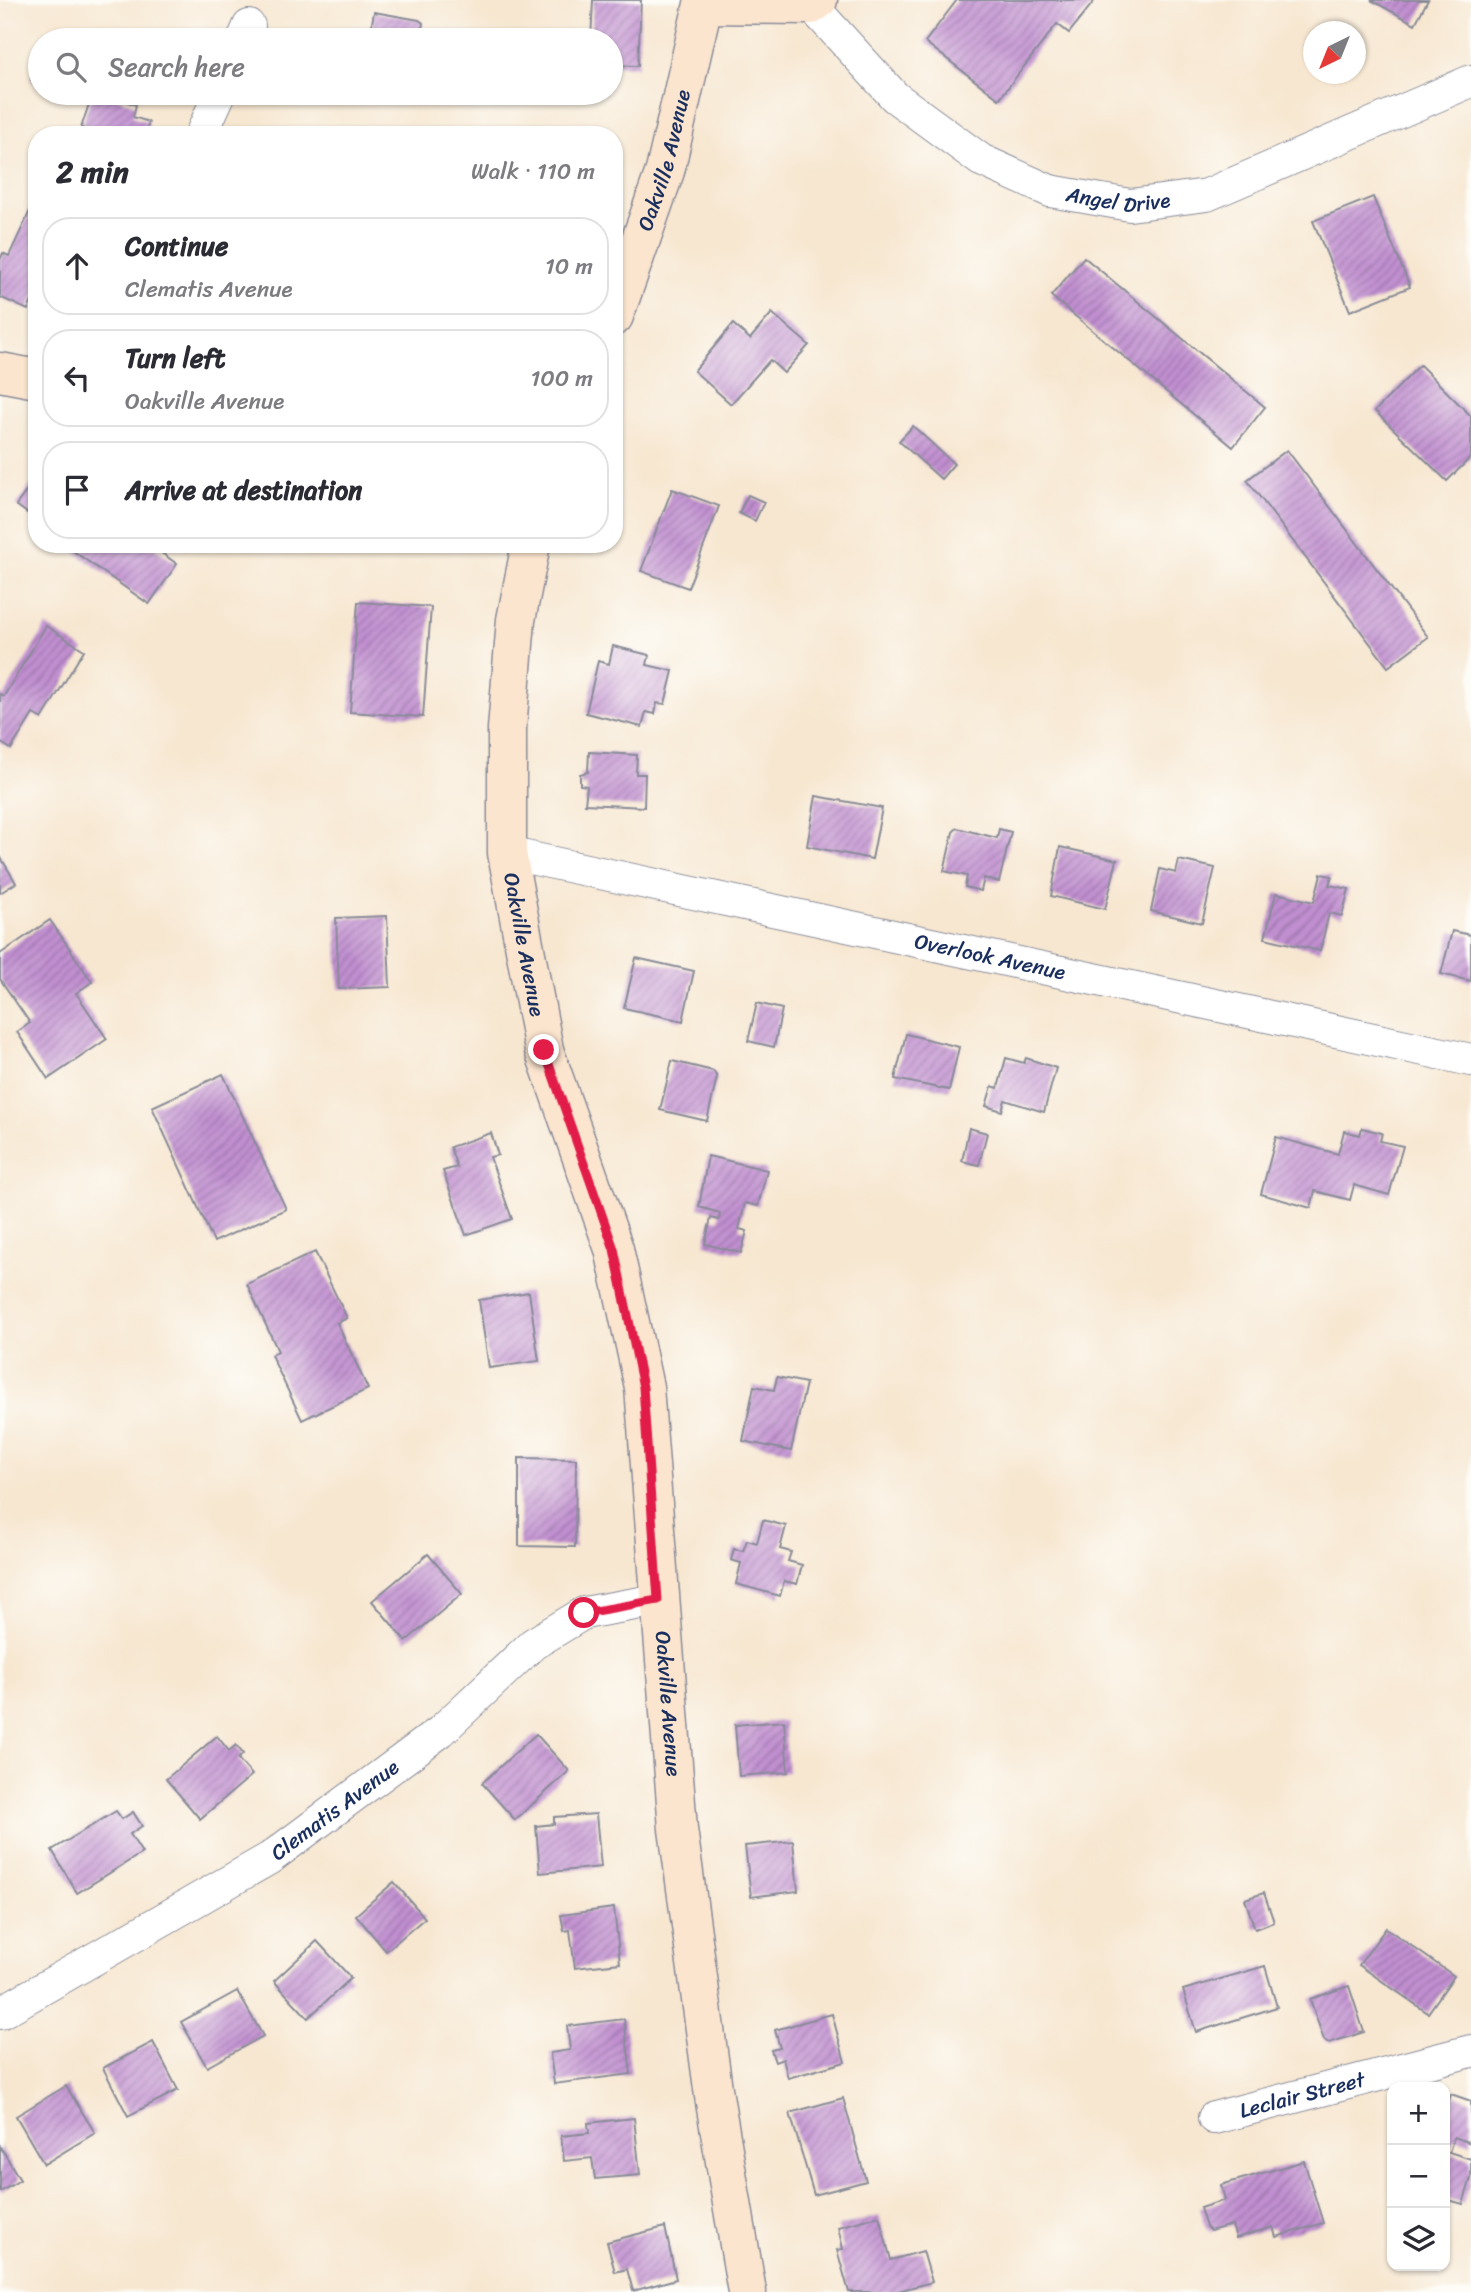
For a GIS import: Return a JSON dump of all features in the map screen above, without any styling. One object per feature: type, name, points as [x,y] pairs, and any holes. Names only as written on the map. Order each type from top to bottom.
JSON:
[{"type":"street","points":[[704,2],[814,2]]},
{"type":"street","name":"Oakville Avenue","points":[[623,290],[665,171],[704,2]]},
{"type":"street","name":"Angel Drive","points":[[814,2],[895,97],[981,160],[1050,191],[1130,205],[1207,195],[1471,81]]},
{"type":"street","points":[[205,126],[215,105]]},
{"type":"street","points":[[0,372],[28,377]]},
{"type":"street","name":"Oakville Avenue","points":[[529,553],[516,620],[510,701],[507,853],[544,1050],[614,1249],[643,1387],[678,1829],[714,2096],[747,2292]]},
{"type":"street","name":"Overlook Avenue","points":[[507,853],[1471,1060]]},
{"type":"street","name":"Clematis Avenue","points":[[0,2013],[270,1858],[441,1731],[533,1644],[584,1613],[658,1600]]},
{"type":"street","name":"Leclair Street","points":[[1214,2118],[1471,2051]]},
{"type":"building","points":[[593,0],[641,0],[638,66],[623,65],[623,28],[592,28]]},
{"type":"building","points":[[957,0],[1095,0],[1069,33],[1057,24],[999,99],[925,42]]},
{"type":"building","points":[[1371,0],[1428,0],[1415,24]]},
{"type":"building","points":[[374,12],[423,23],[422,28],[371,28]]},
{"type":"building","points":[[89,105],[136,105],[133,117],[149,122],[148,126],[82,126]]},
{"type":"building","points":[[1373,197],[1410,287],[1350,311],[1313,221]]},
{"type":"building","points":[[28,215],[28,310],[0,297],[0,260],[3,253],[9,256]]},
{"type":"building","points":[[1084,257],[1265,407],[1233,447],[1051,296]]},
{"type":"building","points":[[772,313],[809,345],[784,373],[770,360],[731,404],[694,371],[733,324],[750,339]]},
{"type":"building","points":[[1420,365],[1471,416],[1471,457],[1447,481],[1375,411]]},
{"type":"building","points":[[913,426],[954,464],[941,479],[899,441]]},
{"type":"building","points":[[1287,450],[1428,637],[1388,667],[1247,480]]},
{"type":"building","points":[[28,489],[28,514],[16,505]]},
{"type":"building","points":[[672,489],[719,506],[688,588],[641,571]]},
{"type":"building","points":[[748,495],[764,502],[755,521],[739,513]]},
{"type":"building","points":[[76,553],[162,553],[177,564],[149,604]]},
{"type":"building","points":[[358,602],[431,607],[423,717],[350,712]]},
{"type":"building","points":[[46,626],[84,650],[42,719],[33,714],[11,749],[0,742],[0,694],[4,696]]},
{"type":"building","points":[[613,646],[649,655],[647,665],[673,671],[665,704],[657,703],[655,714],[646,712],[642,727],[586,713],[598,661],[609,664]]},
{"type":"building","points":[[589,752],[637,755],[636,774],[645,774],[644,807],[585,804],[587,786],[580,785],[580,774],[588,772]]},
{"type":"building","points":[[816,796],[882,808],[872,859],[807,846]]},
{"type":"building","points":[[957,828],[997,838],[999,829],[1011,832],[999,882],[984,878],[981,891],[965,887],[967,876],[944,871],[953,832]]},
{"type":"building","points":[[1060,847],[1117,860],[1105,909],[1051,896]]},
{"type":"building","points":[[0,856],[16,883],[0,893]]},
{"type":"building","points":[[1179,860],[1215,868],[1202,923],[1151,911],[1160,869],[1176,873]]},
{"type":"building","points":[[1321,874],[1332,876],[1329,885],[1349,889],[1342,916],[1329,913],[1320,951],[1265,938],[1276,893],[1314,902]]},
{"type":"building","points":[[387,916],[390,987],[339,989],[336,918]]},
{"type":"building","points":[[50,920],[92,982],[76,993],[107,1039],[48,1079],[17,1032],[30,1023],[0,979],[0,954]]},
{"type":"building","points":[[1452,931],[1471,935],[1471,981],[1441,974]]},
{"type":"building","points":[[636,958],[694,971],[683,1021],[624,1008]]},
{"type":"building","points":[[757,1003],[782,1009],[774,1047],[748,1041]]},
{"type":"building","points":[[906,1034],[959,1047],[949,1090],[895,1079]]},
{"type":"building","points":[[1006,1058],[1024,1063],[1026,1058],[1056,1068],[1044,1112],[1005,1100],[1002,1111],[986,1106],[992,1086],[998,1088]]},
{"type":"building","points":[[672,1061],[713,1071],[717,1077],[707,1121],[660,1110]]},
{"type":"building","points":[[223,1074],[286,1209],[214,1242],[152,1107]]},
{"type":"building","points":[[969,1128],[987,1133],[979,1165],[962,1161]]},
{"type":"building","points":[[1362,1128],[1382,1133],[1380,1141],[1403,1146],[1389,1195],[1354,1185],[1350,1200],[1315,1191],[1311,1208],[1261,1194],[1276,1137],[1338,1154],[1344,1131],[1360,1135]]},
{"type":"building","points":[[491,1133],[498,1155],[490,1157],[512,1219],[466,1235],[443,1171],[457,1167],[450,1147]]},
{"type":"building","points":[[708,1156],[767,1170],[758,1206],[745,1203],[739,1229],[747,1231],[741,1253],[705,1244],[711,1218],[719,1220],[720,1213],[699,1207]]},
{"type":"building","points":[[315,1252],[347,1318],[337,1323],[368,1389],[302,1420],[271,1355],[278,1351],[247,1284]]},
{"type":"building","points":[[529,1292],[539,1361],[489,1368],[479,1300]]},
{"type":"building","points":[[777,1377],[806,1383],[791,1451],[743,1441],[754,1386],[774,1390]]},
{"type":"building","points":[[519,1458],[576,1459],[575,1547],[519,1546]]},
{"type":"building","points":[[763,1520],[786,1526],[780,1549],[791,1552],[788,1561],[802,1565],[797,1584],[784,1581],[780,1596],[736,1584],[741,1563],[731,1560],[734,1549],[743,1551],[747,1540],[757,1543]]},
{"type":"building","points":[[428,1554],[462,1594],[406,1641],[372,1601]]},
{"type":"building","points":[[784,1721],[788,1772],[739,1776],[735,1725]]},
{"type":"building","points":[[536,1734],[569,1771],[515,1820],[482,1783]]},
{"type":"building","points":[[217,1736],[229,1751],[236,1745],[243,1754],[238,1759],[252,1775],[200,1819],[166,1779]]},
{"type":"building","points":[[116,1811],[122,1819],[133,1812],[142,1826],[130,1834],[142,1853],[77,1893],[52,1850]]},
{"type":"building","points":[[596,1814],[601,1867],[540,1873],[536,1826],[554,1824],[554,1817]]},
{"type":"building","points":[[793,1841],[798,1891],[751,1897],[745,1846]]},
{"type":"building","points":[[394,1882],[425,1918],[386,1951],[356,1915]]},
{"type":"building","points":[[1264,1893],[1274,1922],[1255,1929],[1245,1899]]},
{"type":"building","points":[[614,1908],[620,1963],[575,1968],[570,1930],[564,1931],[561,1915]]},
{"type":"building","points":[[1386,1928],[1454,1976],[1428,2013],[1359,1965]]},
{"type":"building","points":[[317,1941],[351,1978],[308,2018],[274,1981]]},
{"type":"building","points":[[1265,1966],[1277,2007],[1196,2032],[1183,1990]]},
{"type":"building","points":[[1349,1986],[1364,2032],[1329,2043],[1324,2040],[1310,1999]]},
{"type":"building","points":[[237,1991],[263,2036],[207,2067],[181,2022]]},
{"type":"building","points":[[832,2014],[845,2062],[788,2078],[783,2059],[775,2062],[771,2050],[780,2048],[775,2030]]},
{"type":"building","points":[[624,2019],[631,2074],[554,2084],[550,2053],[570,2050],[567,2026]]},
{"type":"building","points":[[153,2042],[178,2090],[128,2116],[103,2068]]},
{"type":"building","points":[[66,2086],[95,2133],[44,2164],[16,2116]]},
{"type":"building","points":[[1451,2094],[1471,2101],[1471,2143],[1454,2137],[1450,2149],[1450,2145]]},
{"type":"building","points":[[843,2098],[866,2181],[814,2195],[790,2113]]},
{"type":"building","points":[[634,2118],[640,2175],[595,2179],[592,2158],[564,2161],[561,2136],[589,2133],[588,2123]]},
{"type":"building","points":[[0,2146],[20,2180],[0,2192]]},
{"type":"building","points":[[1450,2152],[1471,2159],[1471,2178],[1463,2204],[1450,2200]]},
{"type":"building","points":[[1304,2161],[1323,2223],[1276,2237],[1273,2227],[1236,2238],[1232,2225],[1210,2231],[1206,2227],[1200,2208],[1225,2200],[1221,2185]]},
{"type":"building","points":[[879,2216],[891,2260],[923,2251],[932,2282],[894,2292],[849,2292],[837,2250],[843,2249],[838,2227]]},
{"type":"building","points":[[665,2227],[676,2279],[633,2291],[627,2269],[615,2272],[607,2242]]},
{"type":"route","points":[[544,1050],[614,1249],[643,1387],[658,1600],[584,1613]]}]
